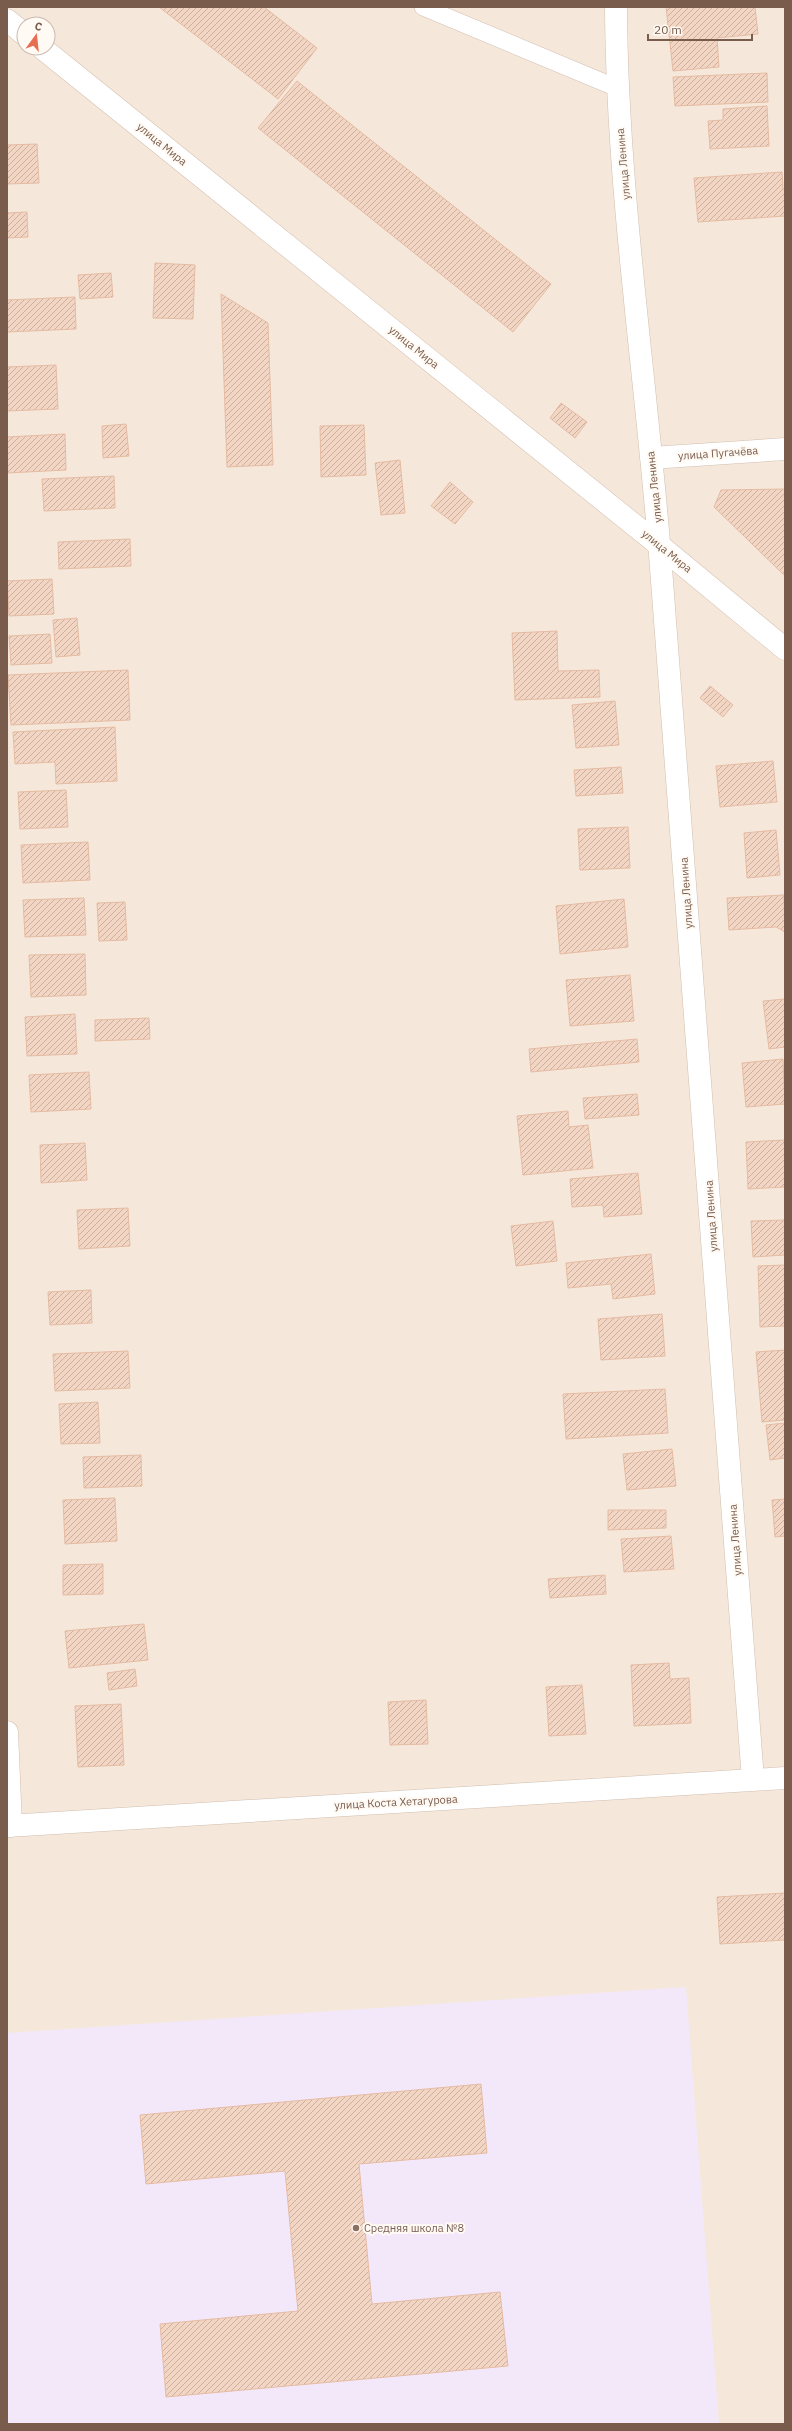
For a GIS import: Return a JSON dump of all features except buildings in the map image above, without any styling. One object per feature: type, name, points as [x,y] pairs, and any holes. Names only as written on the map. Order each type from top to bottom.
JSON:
[{"type":"street","name":"улица Ленина","points":[[616,7],[616,88],[659,544],[753,1780]]},
{"type":"street","points":[[7,20],[16,27]]},
{"type":"street","name":"улица Мира","points":[[52,56],[659,544],[785,649]]},
{"type":"street","name":"улица Пугачёва","points":[[651,458],[785,449]]},
{"type":"street","points":[[7,1732],[9,1826]]},
{"type":"street","name":"улица Коста Хетагурова","points":[[9,1826],[785,1778]]},
{"type":"lane","points":[[423,7],[616,88]]},
{"type":"shaded area","points":[[7,7],[785,7],[785,2424],[7,2424]]},
{"type":"shaded area","name":"Средняя школа №8","points":[[686,1987],[719,2424],[7,2424],[7,2033]]},
{"type":"place","name":"Средняя школа №8","points":[[356,2228]]}]
